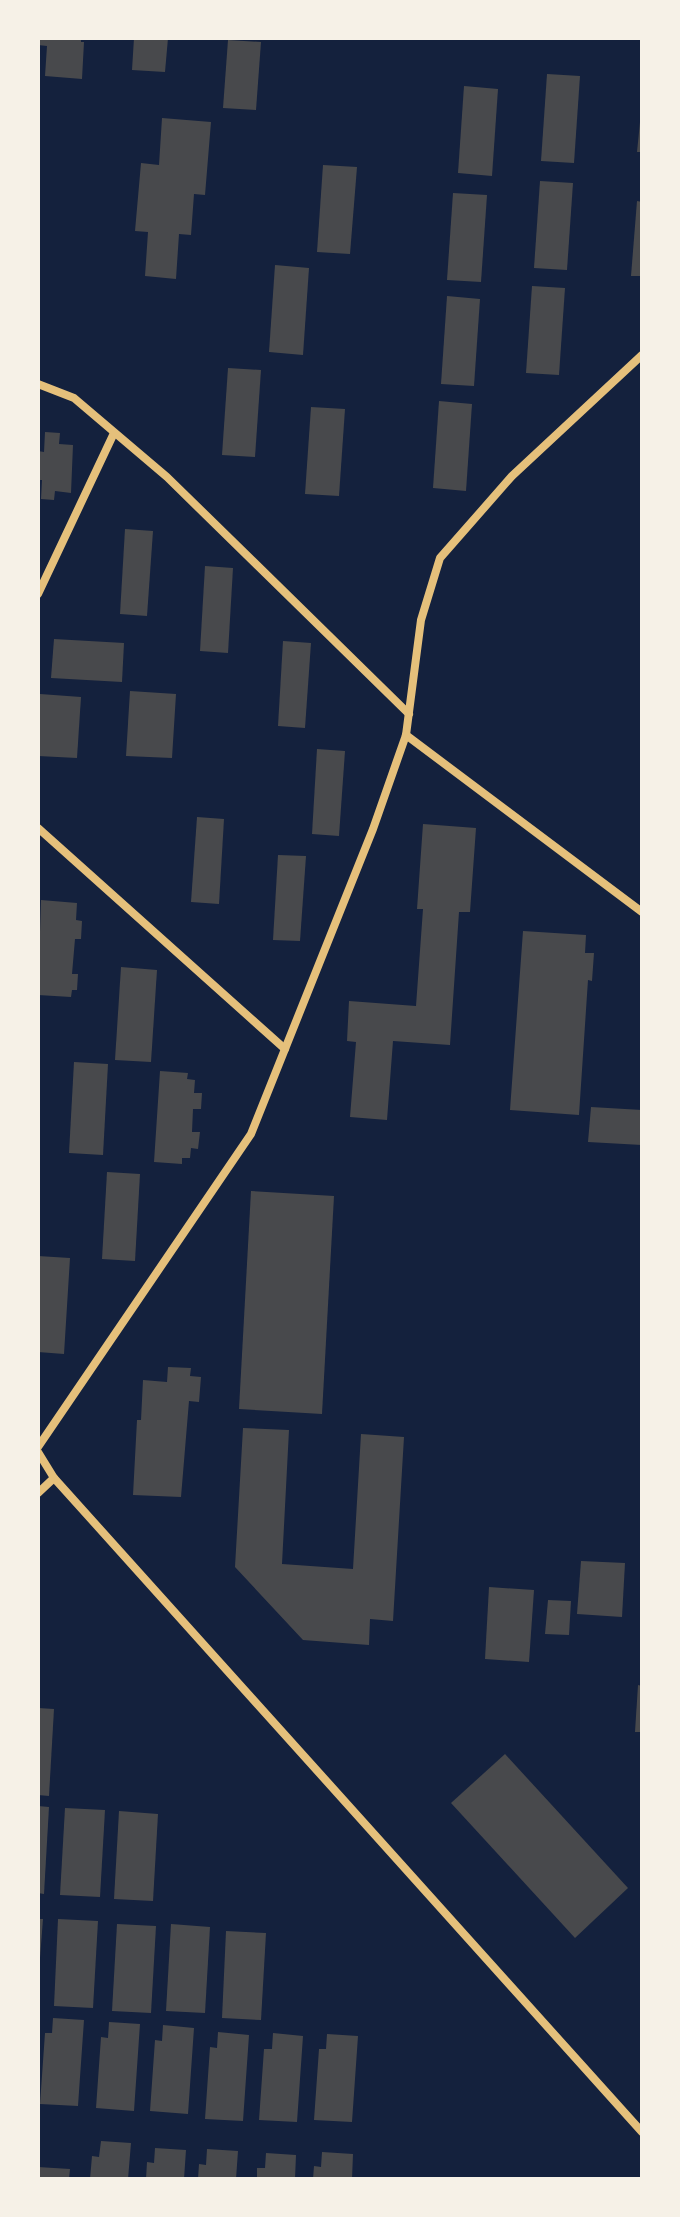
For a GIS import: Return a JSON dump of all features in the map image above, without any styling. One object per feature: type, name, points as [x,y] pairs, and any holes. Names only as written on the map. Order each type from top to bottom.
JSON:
[{"type":"street","points":[[642,355],[512,476],[440,558],[421,620],[406,735],[373,829],[251,1134],[38,1449],[54,1478],[642,2132]]},
{"type":"street","points":[[38,384],[74,398],[167,477],[409,714]]},
{"type":"street","points":[[38,594],[114,433]]},
{"type":"street","points":[[406,735],[642,912]]},
{"type":"street","points":[[38,828],[285,1049]]},
{"type":"street","points":[[38,1493],[54,1478]]},
{"type":"building","points":[[38,38],[81,38],[84,42],[82,79],[45,76],[47,46],[38,45]]},
{"type":"building","points":[[134,38],[168,38],[165,72],[132,70]]},
{"type":"building","points":[[228,40],[261,42],[256,110],[223,108]]},
{"type":"building","points":[[547,74],[580,76],[574,163],[541,161]]},
{"type":"building","points":[[464,86],[498,89],[492,176],[458,173]]},
{"type":"building","points":[[162,118],[211,122],[205,195],[194,194],[191,235],[179,234],[176,279],[145,276],[148,232],[135,231],[141,163],[159,165]]},
{"type":"building","points":[[640,122],[642,152],[637,152]]},
{"type":"building","points":[[323,165],[357,167],[350,254],[317,252]]},
{"type":"building","points":[[540,181],[573,183],[567,270],[534,268]]},
{"type":"building","points":[[453,193],[487,195],[481,282],[447,280]]},
{"type":"building","points":[[637,201],[642,202],[642,276],[631,276]]},
{"type":"building","points":[[275,265],[309,268],[303,355],[269,352]]},
{"type":"building","points":[[532,286],[565,288],[559,375],[526,373]]},
{"type":"building","points":[[447,296],[480,299],[474,386],[441,384]]},
{"type":"building","points":[[228,368],[261,370],[255,457],[222,455]]},
{"type":"building","points":[[439,401],[472,404],[466,491],[433,488]]},
{"type":"building","points":[[311,407],[345,409],[339,496],[305,494]]},
{"type":"building","points":[[45,432],[60,433],[59,444],[73,445],[71,493],[55,491],[54,500],[41,499],[42,480],[38,480],[38,451],[44,452]]},
{"type":"building","points":[[125,529],[153,531],[147,616],[120,614]]},
{"type":"building","points":[[205,566],[233,568],[228,653],[200,651]]},
{"type":"building","points":[[54,639],[124,643],[122,682],[51,678]]},
{"type":"building","points":[[283,641],[311,643],[305,728],[278,726]]},
{"type":"building","points":[[130,691],[176,694],[172,758],[126,756]]},
{"type":"building","points":[[40,694],[81,697],[77,758],[38,756]]},
{"type":"building","points":[[317,749],[345,751],[339,836],[312,834]]},
{"type":"building","points":[[197,817],[224,819],[219,904],[191,902]]},
{"type":"building","points":[[423,824],[476,828],[470,912],[459,912],[450,1045],[393,1041],[387,1120],[350,1117],[356,1042],[347,1041],[349,1001],[416,1006],[423,909],[417,909]]},
{"type":"building","points":[[278,855],[306,856],[300,941],[273,940]]},
{"type":"building","points":[[41,900],[77,903],[76,920],[82,921],[81,939],[75,939],[72,974],[78,974],[77,990],[72,990],[71,997],[38,995]]},
{"type":"building","points":[[523,931],[586,935],[585,953],[594,953],[592,981],[588,980],[579,1115],[510,1110]]},
{"type":"building","points":[[121,967],[157,970],[151,1062],[115,1060]]},
{"type":"building","points":[[74,1062],[108,1064],[103,1155],[69,1153]]},
{"type":"building","points":[[160,1071],[188,1073],[187,1079],[195,1080],[194,1093],[202,1093],[201,1109],[193,1109],[192,1132],[200,1132],[198,1149],[191,1148],[190,1158],[182,1158],[182,1164],[154,1162]]},
{"type":"building","points":[[591,1107],[642,1110],[642,1145],[588,1142]]},
{"type":"building","points":[[107,1172],[140,1174],[135,1261],[102,1259]]},
{"type":"building","points":[[251,1191],[334,1196],[322,1414],[239,1409]]},
{"type":"building","points":[[38,1256],[70,1258],[64,1354],[38,1352]]},
{"type":"building","points":[[168,1367],[191,1368],[190,1376],[201,1377],[199,1402],[189,1401],[181,1497],[133,1495],[137,1420],[141,1420],[143,1380],[167,1382]]},
{"type":"building","points":[[243,1428],[289,1430],[282,1564],[353,1569],[361,1434],[404,1437],[393,1621],[370,1619],[369,1645],[303,1640],[235,1567]]},
{"type":"building","points":[[581,1561],[625,1563],[622,1617],[577,1614]]},
{"type":"building","points":[[489,1587],[534,1590],[529,1662],[485,1659]]},
{"type":"building","points":[[548,1600],[571,1601],[569,1635],[545,1634]]},
{"type":"building","points":[[638,1685],[642,1686],[642,1732],[635,1732]]},
{"type":"building","points":[[38,1708],[54,1709],[49,1796],[38,1795]]},
{"type":"building","points":[[505,1754],[628,1888],[575,1938],[451,1803]]},
{"type":"building","points":[[38,1806],[49,1807],[44,1894],[38,1893]]},
{"type":"building","points":[[65,1808],[105,1810],[100,1897],[60,1895]]},
{"type":"building","points":[[119,1811],[158,1814],[153,1901],[114,1899]]},
{"type":"building","points":[[38,1919],[43,1919],[40,1958],[38,1958]]},
{"type":"building","points":[[58,1919],[98,1921],[93,2008],[54,2006]]},
{"type":"building","points":[[117,1924],[156,1926],[151,2013],[112,2011]]},
{"type":"building","points":[[171,1924],[210,1927],[205,2013],[166,2011]]},
{"type":"building","points":[[226,1931],[266,1933],[261,2020],[222,2018]]},
{"type":"building","points":[[53,2018],[84,2020],[78,2106],[40,2104],[45,2033],[52,2033]]},
{"type":"building","points":[[109,2022],[140,2024],[134,2111],[96,2108],[101,2037],[108,2038]]},
{"type":"building","points":[[163,2025],[194,2028],[188,2114],[150,2111],[155,2040],[162,2041]]},
{"type":"building","points":[[218,2032],[249,2035],[243,2121],[205,2119],[210,2047],[217,2048]]},
{"type":"building","points":[[273,2033],[303,2036],[297,2122],[259,2120],[264,2049],[272,2049]]},
{"type":"building","points":[[327,2034],[358,2036],[352,2122],[314,2120],[319,2049],[326,2049]]},
{"type":"building","points":[[101,2141],[131,2143],[128,2179],[90,2179],[92,2156],[99,2157]]},
{"type":"building","points":[[155,2148],[186,2150],[184,2179],[146,2179],[147,2162],[154,2163]]},
{"type":"building","points":[[207,2149],[238,2151],[236,2179],[198,2179],[199,2164],[206,2165]]},
{"type":"building","points":[[322,2152],[353,2154],[352,2179],[313,2179],[314,2166],[321,2167]]},
{"type":"building","points":[[266,2153],[296,2155],[295,2179],[257,2179],[257,2168],[265,2168]]},
{"type":"building","points":[[38,2167],[70,2169],[69,2179],[38,2179]]}]
